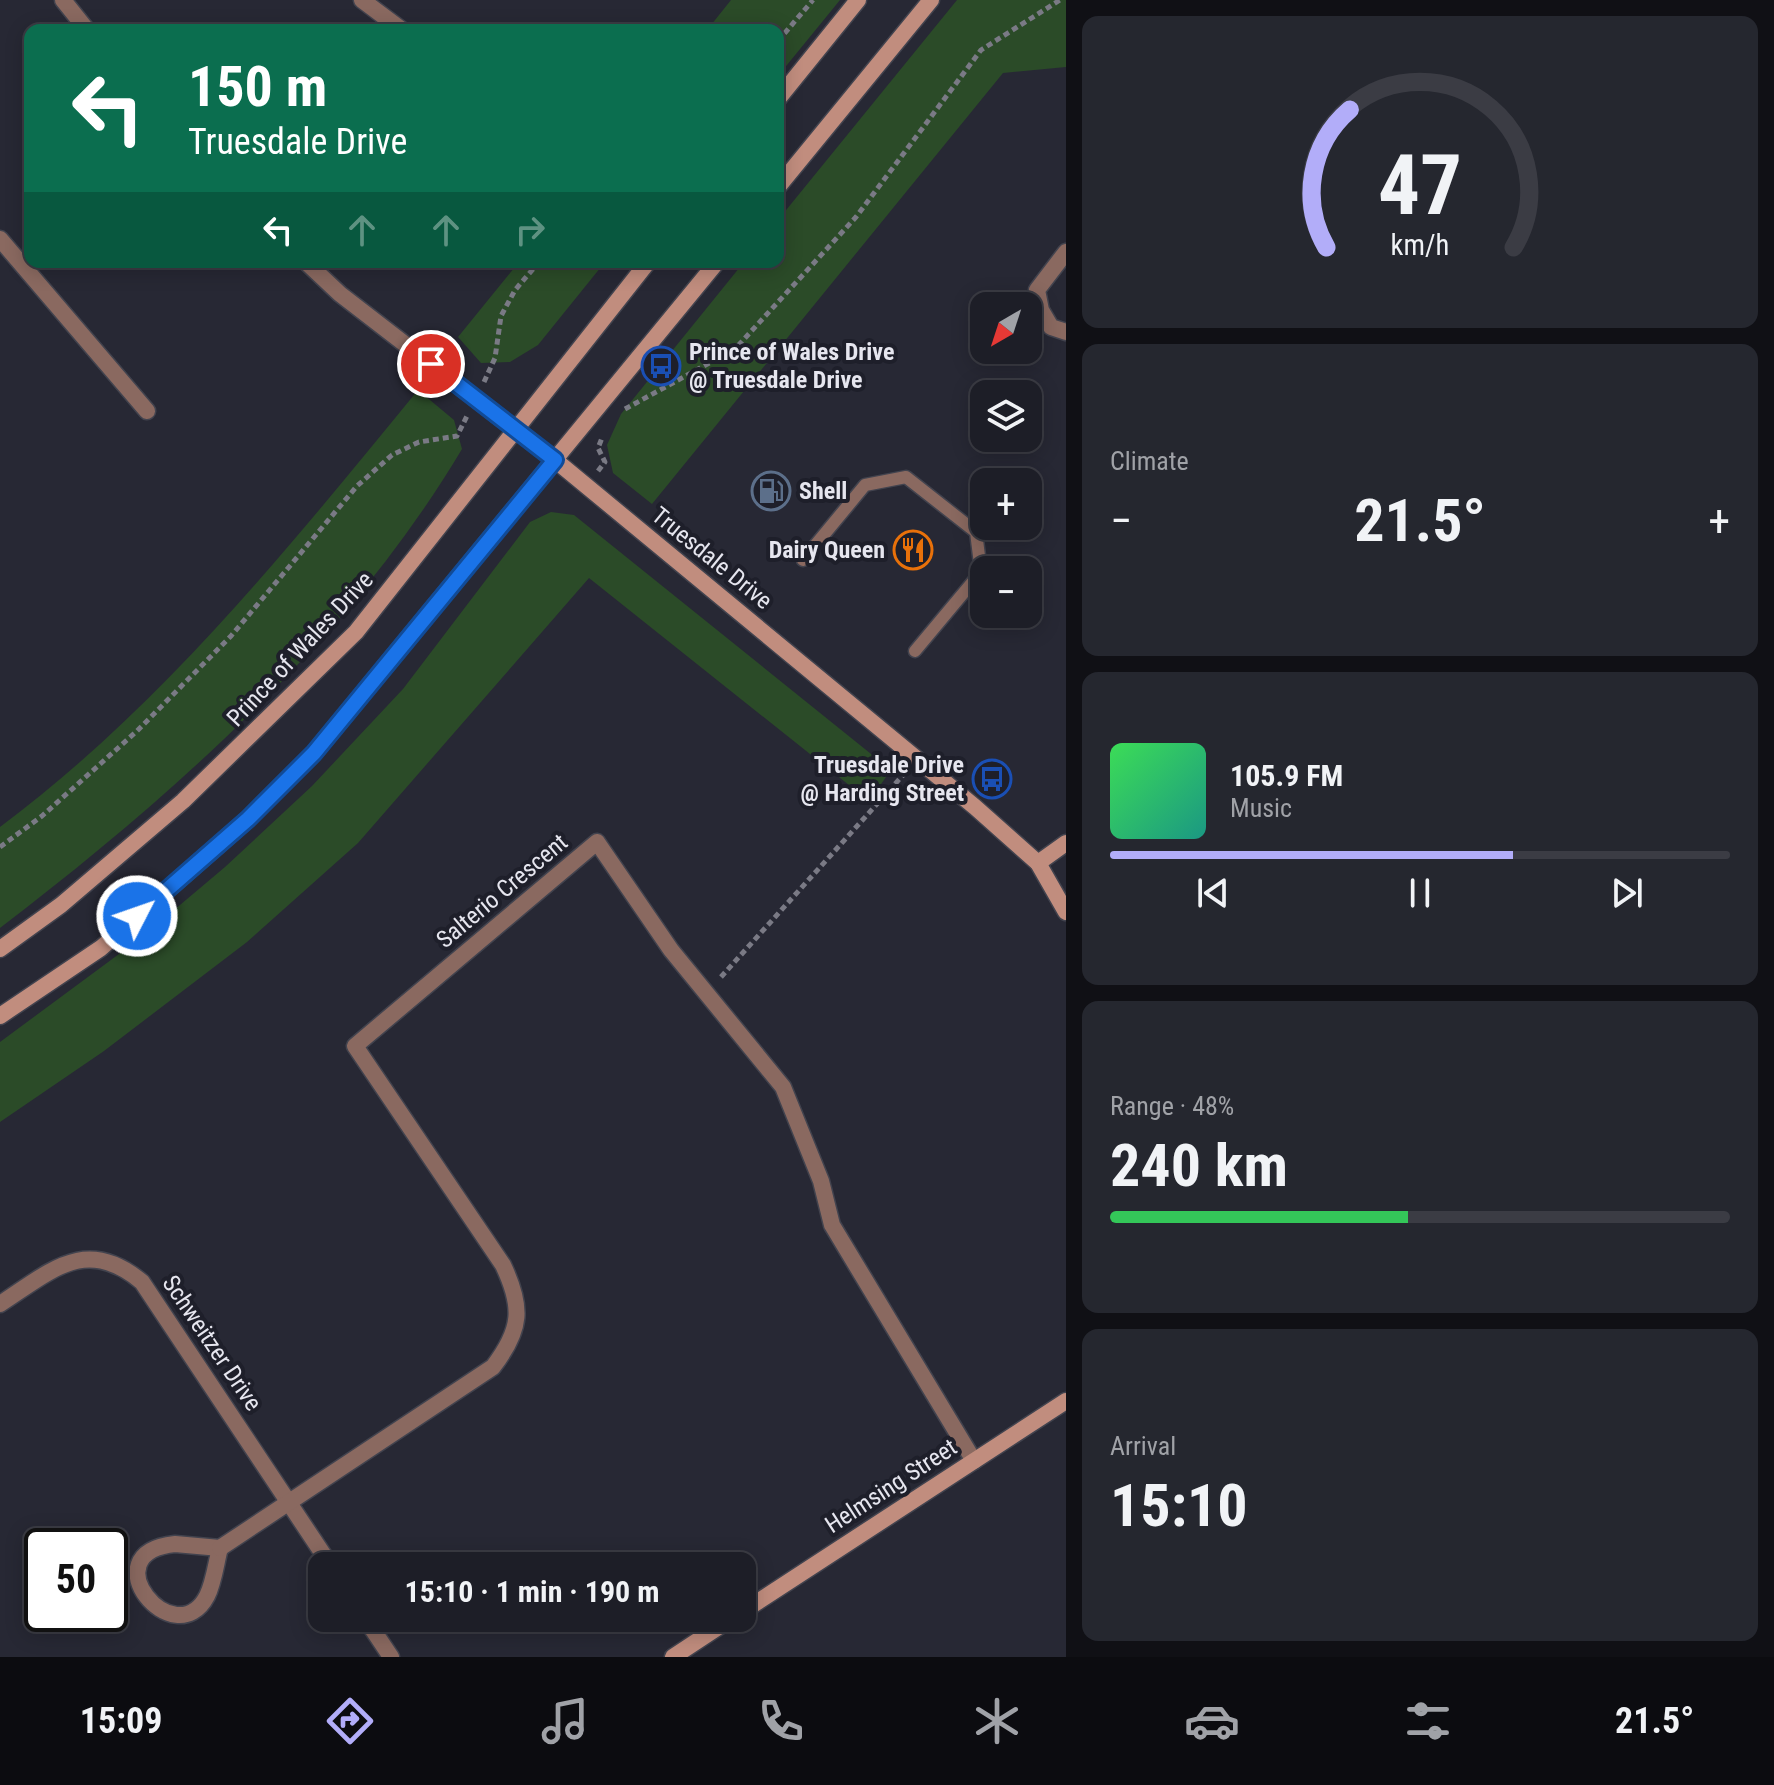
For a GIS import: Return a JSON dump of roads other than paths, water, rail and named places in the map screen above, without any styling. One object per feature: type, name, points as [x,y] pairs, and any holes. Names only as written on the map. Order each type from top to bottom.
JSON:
[{"type":"main road","points":[[784,92],[858,0]]},
{"type":"main road","points":[[784,180],[931,0]]},
{"type":"main road","name":"Prince of Wales Drive","points":[[0,949],[61,905],[139,839],[277,713],[356,632],[643,268]]},
{"type":"main road","points":[[0,1016],[101,948],[259,808],[314,753],[712,268]]},
{"type":"main road","name":"Truesdale Drive","points":[[555,460],[918,758],[1038,863],[1066,912]]},
{"type":"main road","points":[[1038,863],[1066,843]]},
{"type":"main road","name":"Helmsing Street","points":[[756,1603],[1066,1401]]},
{"type":"main road","points":[[673,1657],[711,1632]]},
{"type":"street","points":[[63,0],[82,24]]},
{"type":"street","points":[[362,0],[394,24]]},
{"type":"street","points":[[0,239],[24,267]]},
{"type":"street","points":[[1066,252],[1037,290],[1041,310],[1051,327],[1066,332]]},
{"type":"street","points":[[25,268],[147,411]]},
{"type":"street","name":"Truesdale Drive","points":[[312,268],[340,294],[555,460]]},
{"type":"street","name":"Salterio Crescent","points":[[290,1502],[493,1367],[510,1345],[518,1319],[516,1293],[503,1265],[355,1046],[597,842],[671,950],[783,1087],[821,1181],[832,1225],[974,1461]]},
{"type":"street","name":"Schweitzer Drive","points":[[0,1304],[64,1263],[86,1259],[119,1263],[142,1282],[322,1552]]},
{"type":"street","points":[[220,1548],[207,1596],[201,1606],[179,1617],[166,1616],[146,1603],[137,1581],[140,1568],[153,1550],[175,1544],[220,1548],[290,1502]]},
{"type":"street","points":[[374,1632],[391,1657]]},
{"type":"lane","points":[[803,560],[865,485],[906,477],[976,532],[981,572],[915,651]]},
{"type":"place","name":"Prince of Wales Drive @ Truesdale Drive","points":[[661,366]]},
{"type":"place","name":"Shell","points":[[771,491]]},
{"type":"place","name":"Dairy Queen","points":[[913,550]]},
{"type":"place","name":"Truesdale Drive @ Harding Street","points":[[992,779]]}]
